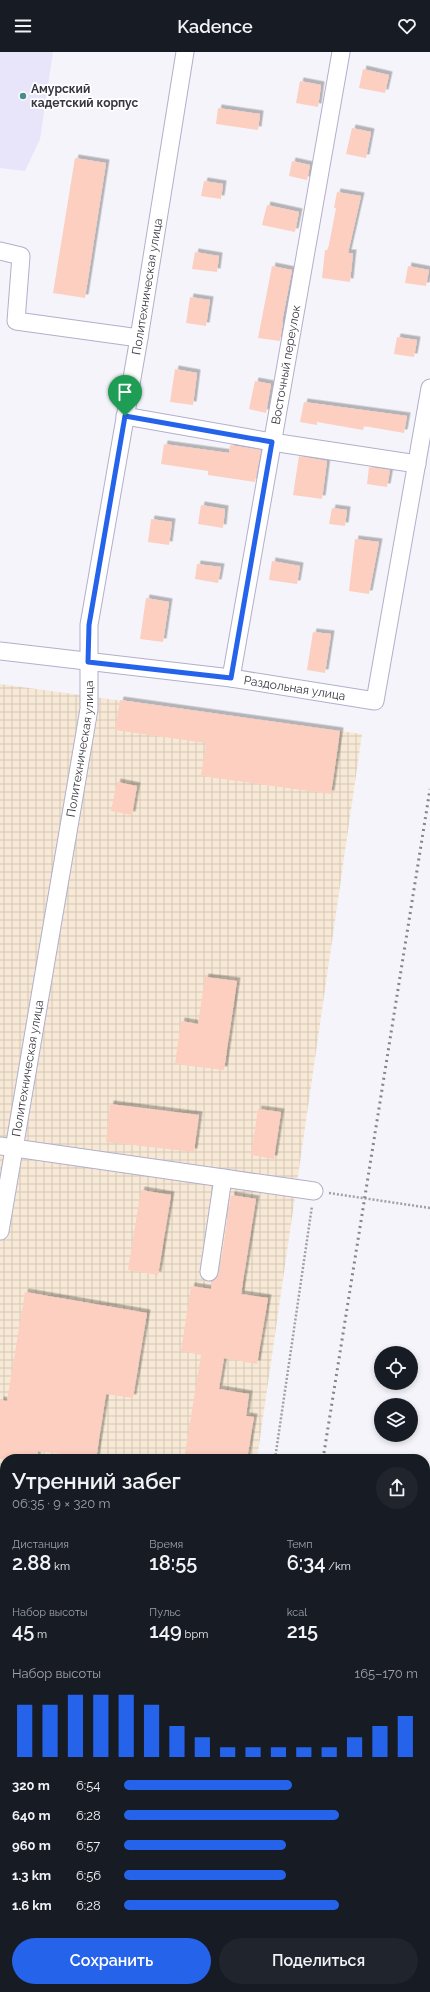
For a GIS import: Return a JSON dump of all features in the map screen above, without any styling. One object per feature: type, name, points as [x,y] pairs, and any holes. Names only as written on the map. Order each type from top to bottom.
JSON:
[{"type":"street","name":"Политехническая улица","points":[[0,1231],[7,1147],[88,709],[89,625],[139,338],[185,52]]},
{"type":"street","name":"Восточный переулок","points":[[231,678],[341,52]]},
{"type":"street","points":[[0,251],[21,256],[16,321],[139,338]]},
{"type":"street","points":[[125,416],[272,442],[417,464],[430,388]]},
{"type":"street","name":"Раздольная улица","points":[[0,652],[231,678],[375,701],[417,464]]},
{"type":"street","points":[[7,1147],[314,1191]]},
{"type":"street","points":[[209,1272],[223,1178]]},
{"type":"path","points":[[276,1454],[314,1191],[430,1208]]},
{"type":"shaded area","name":"Амурский кадетский корпус","points":[[0,52],[53,52],[40,139],[25,171],[0,168]]},
{"type":"shaded area","points":[[0,684],[362,734],[258,1454],[0,1454]]},
{"type":"building","points":[[363,69],[389,75],[385,93],[359,88]]},
{"type":"building","points":[[300,81],[321,85],[318,107],[296,103]]},
{"type":"building","points":[[218,108],[260,114],[258,130],[216,124]]},
{"type":"building","points":[[352,128],[371,132],[366,158],[346,154]]},
{"type":"building","points":[[75,158],[106,163],[85,298],[53,293]]},
{"type":"building","points":[[292,161],[310,165],[307,180],[289,176]]},
{"type":"building","points":[[204,181],[223,184],[221,199],[201,196]]},
{"type":"building","points":[[337,192],[361,196],[348,253],[353,253],[350,282],[322,278],[325,250],[328,250],[336,208],[334,208]]},
{"type":"building","points":[[267,205],[299,212],[295,232],[262,225]]},
{"type":"building","points":[[195,252],[219,256],[217,272],[192,269]]},
{"type":"building","points":[[272,266],[292,270],[280,341],[258,338]]},
{"type":"building","points":[[408,266],[429,270],[426,286],[405,283]]},
{"type":"building","points":[[190,297],[210,300],[206,326],[186,323]]},
{"type":"building","points":[[397,337],[417,340],[414,357],[394,354]]},
{"type":"building","points":[[175,369],[197,373],[193,405],[170,402]]},
{"type":"building","points":[[255,381],[271,384],[266,413],[249,409]]},
{"type":"building","points":[[304,402],[407,416],[404,433],[364,426],[363,430],[317,422],[317,425],[300,422]]},
{"type":"building","points":[[164,444],[229,453],[230,445],[261,450],[255,482],[208,475],[208,471],[161,464]]},
{"type":"building","points":[[299,456],[327,461],[322,499],[293,495]]},
{"type":"building","points":[[369,467],[390,470],[387,487],[367,484]]},
{"type":"building","points":[[201,505],[225,509],[223,528],[198,524]]},
{"type":"building","points":[[332,508],[347,510],[345,526],[329,524]]},
{"type":"building","points":[[151,519],[172,522],[169,545],[148,542]]},
{"type":"building","points":[[355,539],[379,542],[369,594],[349,591]]},
{"type":"building","points":[[272,561],[300,566],[297,584],[269,580]]},
{"type":"building","points":[[197,564],[221,567],[218,583],[195,579]]},
{"type":"building","points":[[146,598],[169,602],[163,642],[140,639]]},
{"type":"building","points":[[313,632],[331,634],[325,673],[307,670]]},
{"type":"building","points":[[120,700],[340,731],[331,794],[201,776],[206,743],[115,730]]},
{"type":"building","points":[[117,782],[137,786],[132,815],[111,811]]},
{"type":"building","points":[[205,977],[237,981],[224,1070],[175,1064],[181,1021],[198,1024]]},
{"type":"building","points":[[110,1104],[199,1115],[194,1152],[106,1142]]},
{"type":"building","points":[[258,1109],[281,1112],[274,1159],[251,1155]]},
{"type":"building","points":[[141,1190],[171,1195],[158,1275],[128,1270]]},
{"type":"building","points":[[231,1195],[256,1199],[241,1294],[268,1298],[257,1364],[224,1358],[219,1389],[249,1394],[246,1416],[254,1417],[248,1454],[185,1454],[201,1355],[181,1351],[191,1286],[211,1289],[212,1281],[219,1274]]},
{"type":"building","points":[[25,1292],[147,1313],[133,1398],[106,1394],[97,1454],[60,1454],[38,1451],[38,1454],[0,1454],[0,1400],[7,1401]]},
{"type":"railway","points":[[324,1454],[430,789]]},
{"type":"place","name":"Амурский кадетский корпус","points":[[23,96]]},
{"type":"route","points":[[125,416],[272,442],[231,678],[88,662],[89,625],[125,416]]}]
